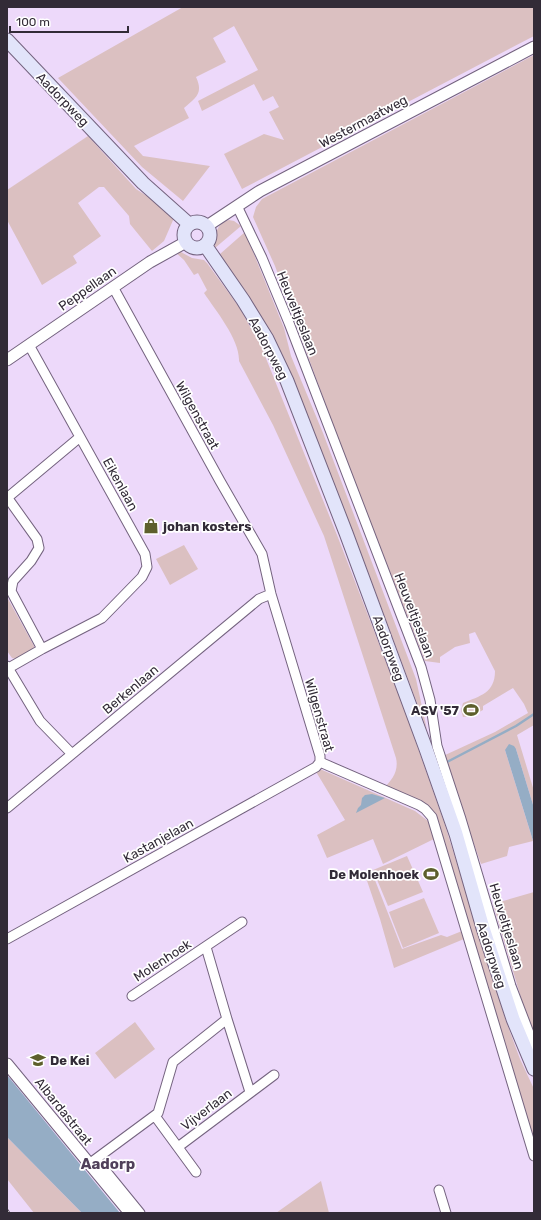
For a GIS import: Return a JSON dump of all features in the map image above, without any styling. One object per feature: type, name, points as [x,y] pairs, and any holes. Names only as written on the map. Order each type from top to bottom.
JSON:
[{"type":"main road","name":"Aadorpweg","points":[[7,40],[143,183],[189,224]]},
{"type":"main road","points":[[198,222],[207,226],[210,233],[210,240],[205,245],[200,248],[195,248],[186,242],[184,236],[185,229],[189,224],[198,222]]},
{"type":"main road","name":"Aadorpweg","points":[[205,245],[243,300],[267,339],[290,388],[426,749],[456,834],[483,928],[513,1019],[534,1069]]},
{"type":"street","name":"Westermaatweg","points":[[207,226],[267,188],[534,47]]},
{"type":"street","name":"Heuveltjeslaan","points":[[237,206],[262,258],[289,323],[421,667],[430,700],[437,746],[461,819],[511,986],[534,1046]]},
{"type":"street","name":"Peppellaan","points":[[7,360],[150,262],[186,242]]},
{"type":"street","name":"Wilgenstraat","points":[[113,287],[262,554],[271,594],[320,756],[320,762],[419,805],[428,812],[434,821],[534,1156]]},
{"type":"street","name":"Eikenlaan","points":[[7,667],[102,618],[142,577],[147,567],[145,554],[29,345]]},
{"type":"street","points":[[42,649],[11,590],[13,581],[31,561],[39,548],[37,539],[7,497],[80,437]]},
{"type":"street","name":"Berkenlaan","points":[[7,808],[259,599],[271,594]]},
{"type":"street","points":[[7,667],[40,721],[72,754]]},
{"type":"street","name":"Kastanjelaan","points":[[7,939],[316,767],[320,762]]},
{"type":"street","name":"Molenhoek","points":[[132,996],[242,922]]},
{"type":"street","name":"Molenhoek","points":[[206,947],[227,1018]]},
{"type":"street","points":[[93,1162],[158,1113],[173,1062],[227,1018]]},
{"type":"street","name":"Vijverlaan","points":[[227,1018],[250,1092]]},
{"type":"street","name":"Albardastraat","points":[[7,1064],[140,1213]]},
{"type":"street","name":"Vijverlaan","points":[[178,1147],[274,1075]]},
{"type":"street","name":"Vijverlaan","points":[[155,1116],[196,1172]]},
{"type":"street","name":"Albardastraat","points":[[93,1162],[130,1213]]},
{"type":"street","points":[[439,1190],[446,1213]]},
{"type":"shaded area","points":[[183,7],[534,7],[534,36],[242,189],[224,154],[264,134],[284,140],[269,112],[279,107],[273,96],[263,101],[254,84],[202,111],[198,101],[258,70],[234,26],[213,38],[226,62],[196,77],[199,92],[184,108],[189,118],[134,146],[143,156],[210,166],[183,201],[142,167],[58,78]]},
{"type":"shaded area","points":[[534,55],[534,725],[517,735],[534,791],[534,808],[516,749],[505,750],[533,841],[509,847],[507,856],[481,864],[443,756],[495,732],[528,713],[524,704],[513,688],[483,706],[483,710],[471,716],[463,717],[461,710],[463,703],[481,696],[489,689],[494,678],[495,671],[475,632],[469,634],[470,643],[455,647],[440,657],[440,663],[425,661],[343,452],[275,266],[253,217],[256,207],[262,199]]},
{"type":"shaded area","points":[[88,136],[136,189],[159,204],[174,218],[164,241],[152,251],[130,224],[129,216],[104,187],[99,187],[78,203],[101,236],[73,256],[77,263],[42,285],[7,220],[7,190]]},
{"type":"shaded area","points":[[229,220],[234,221],[241,226],[215,248],[218,227]]},
{"type":"shaded area","points":[[245,232],[284,328],[291,356],[323,433],[416,679],[427,730],[356,540],[290,372],[270,331],[220,254]]},
{"type":"shaded area","points":[[179,251],[192,258],[204,260],[207,263],[239,307],[261,346],[337,535],[403,706],[444,822],[506,1021],[520,1059],[534,1089],[534,1147],[439,823],[435,817],[384,788],[390,782],[396,771],[396,758],[324,536],[273,425],[239,361],[236,344],[232,335],[204,293],[207,290],[198,273],[194,275],[184,260],[175,252]]},
{"type":"shaded area","points":[[184,545],[198,569],[170,585],[156,559]]},
{"type":"shaded area","points":[[7,597],[34,646],[34,649],[16,659],[12,658],[7,651]]},
{"type":"shaded area","points":[[320,769],[415,811],[428,821],[434,839],[383,864],[373,839],[327,858],[317,835],[345,820],[315,770]]},
{"type":"shaded area","points":[[407,856],[423,892],[388,906],[373,870]]},
{"type":"shaded area","points":[[371,870],[402,949],[441,935],[447,937],[462,931],[464,939],[394,968],[380,919],[364,872]]},
{"type":"shaded area","points":[[534,892],[534,1034],[524,1008],[493,904]]},
{"type":"shaded area","points":[[424,898],[439,933],[403,948],[389,912]]},
{"type":"shaded area","points":[[135,1022],[155,1049],[115,1079],[95,1053]]},
{"type":"shaded area","points":[[7,1137],[82,1213],[34,1213],[7,1179]]},
{"type":"shaded area","points":[[321,1181],[329,1213],[276,1213]]},
{"type":"water","points":[[509,744],[514,746],[516,749],[534,808],[534,844],[505,750]]},
{"type":"water","points":[[372,794],[385,798],[356,813],[361,805],[362,798],[365,795]]},
{"type":"water","points":[[7,1075],[120,1213],[82,1213],[7,1137]]},
{"type":"waterway","points":[[447,762],[516,726],[534,714]]},
{"type":"place","name":"johan kosters","points":[[151,526]]},
{"type":"place","name":"ASV '57","points":[[471,710]]},
{"type":"place","name":"De Molenhoek","points":[[431,874]]},
{"type":"place","name":"De Kei","points":[[38,1060]]},
{"type":"district","name":"Aadorp","points":[[108,1164]]}]
